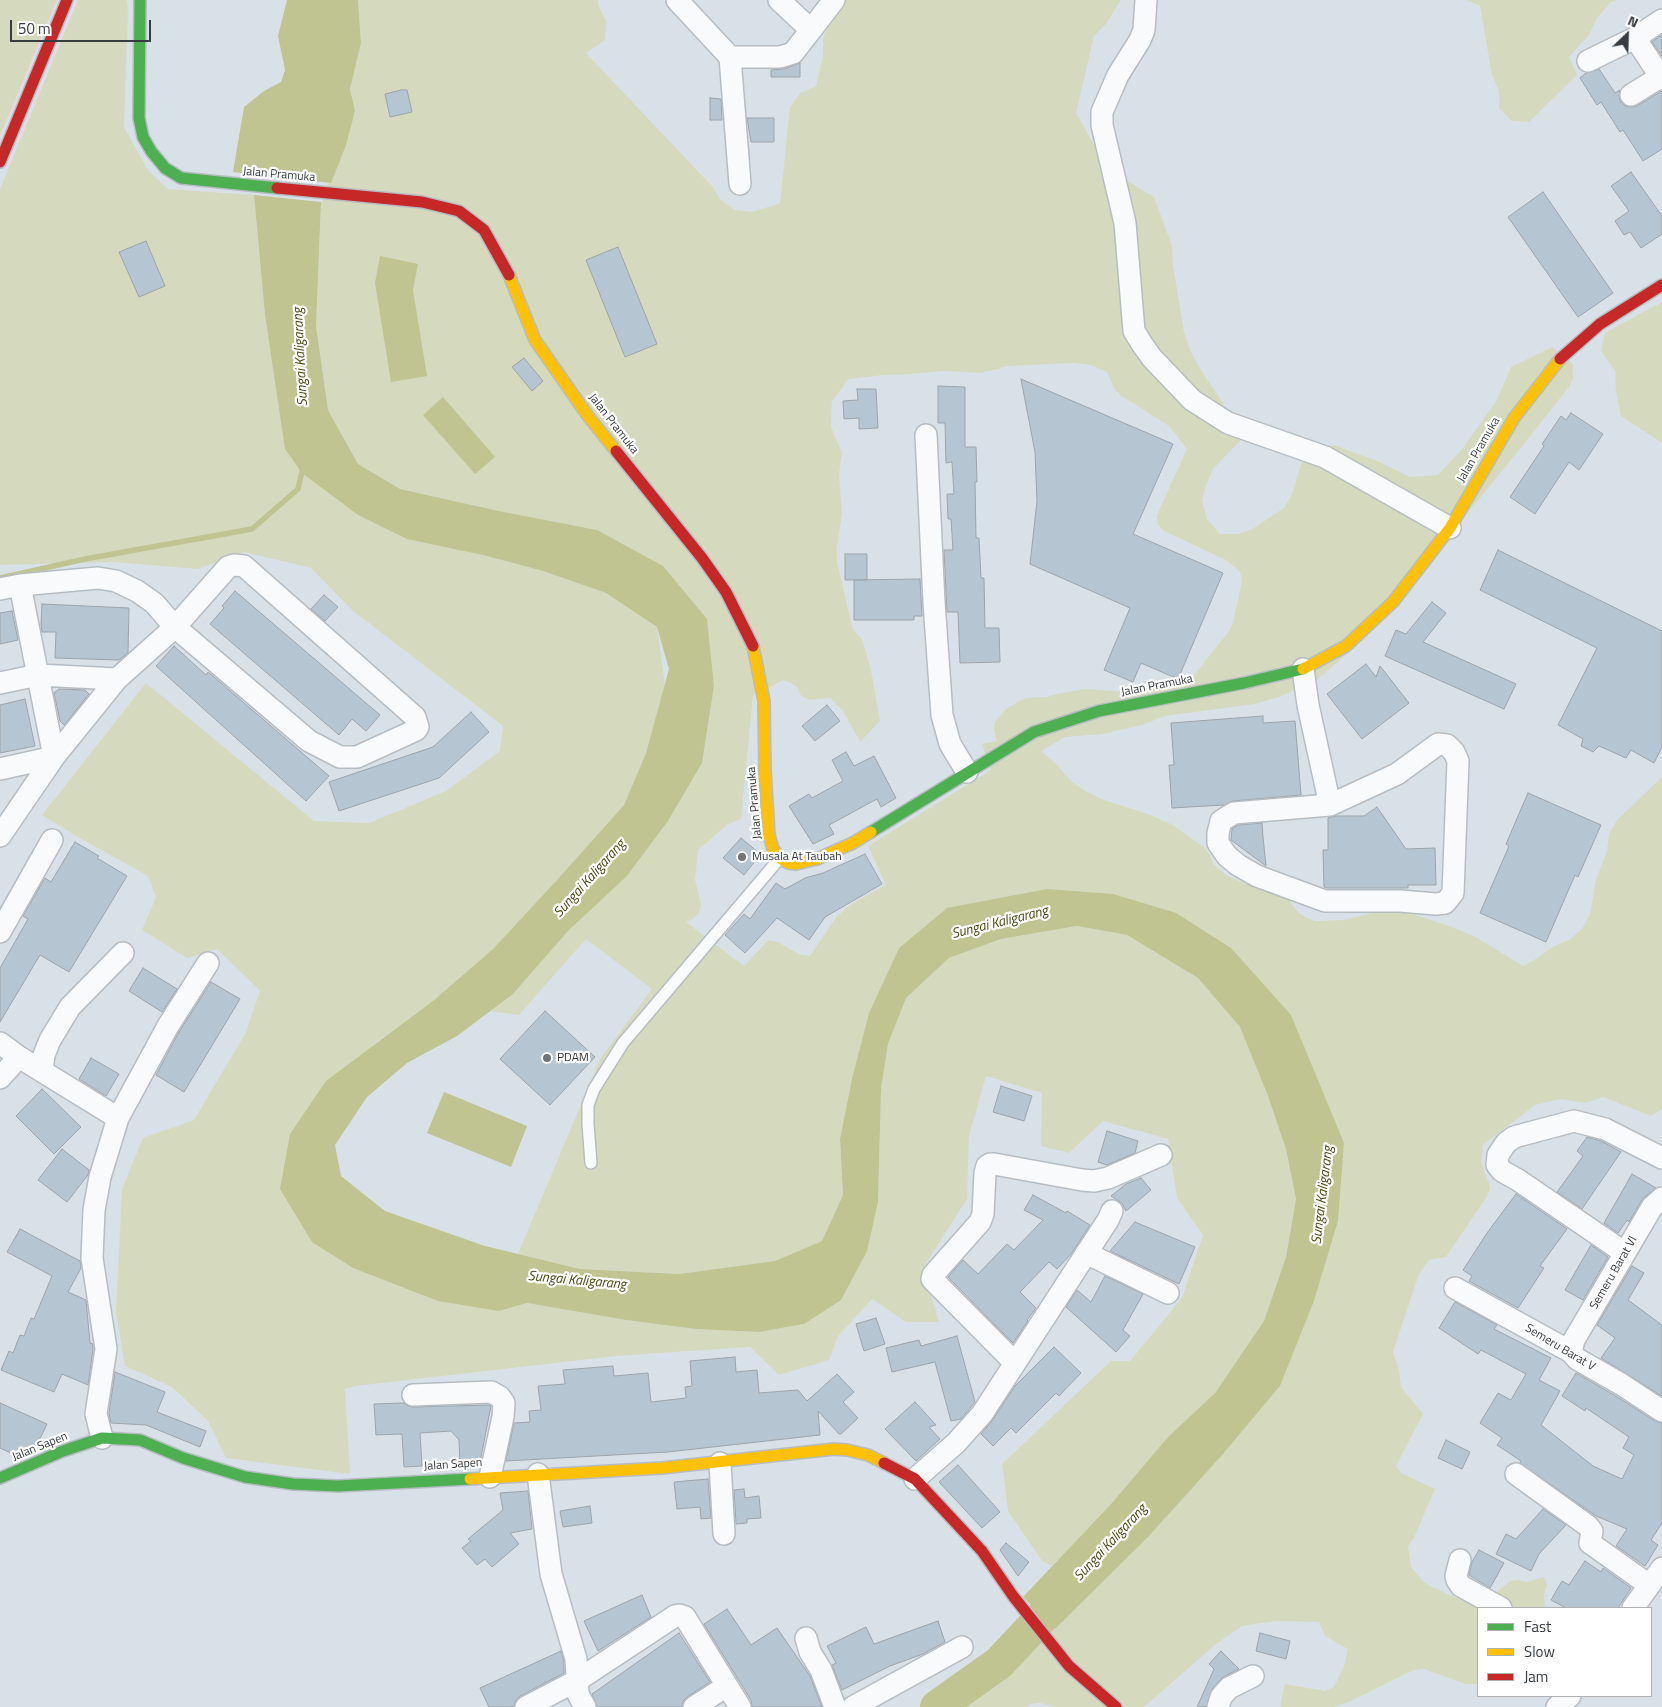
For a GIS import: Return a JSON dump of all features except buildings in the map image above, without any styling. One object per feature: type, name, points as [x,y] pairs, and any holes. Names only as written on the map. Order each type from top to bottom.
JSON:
[{"type":"main road","points":[[0,162],[67,0]]},
{"type":"main road","name":"Jalan Pramuka","points":[[140,0],[139,118],[143,137],[165,168],[181,178],[210,182],[422,202],[459,211],[484,230],[514,282],[535,340],[588,416],[702,558],[726,592],[753,644],[764,701],[765,770],[769,835],[773,849],[780,858],[788,863],[796,864],[817,859],[853,843],[1034,732],[1098,711],[1303,669],[1346,646],[1393,602],[1450,528],[1514,418],[1557,361],[1600,324],[1662,285]]},
{"type":"main road","name":"Jalan Sapen","points":[[0,1478],[63,1451],[102,1438],[140,1440],[183,1458],[245,1477],[293,1484],[338,1486],[662,1468],[834,1449],[847,1450],[868,1456],[915,1479]]},
{"type":"main road","points":[[915,1479],[982,1551],[1068,1666],[1116,1707]]},
{"type":"street","points":[[677,0],[730,57],[740,184]]},
{"type":"street","points":[[779,0],[811,30]]},
{"type":"street","points":[[730,57],[780,57],[792,53],[834,0]]},
{"type":"street","points":[[1146,0],[1144,30],[1140,40],[1118,75],[1102,112],[1102,125],[1125,223],[1134,331],[1152,358],[1192,400],[1228,423],[1325,457],[1450,528]]},
{"type":"street","points":[[1588,61],[1634,38],[1662,20]]},
{"type":"street","points":[[1631,95],[1661,77],[1634,38]]},
{"type":"street","points":[[926,435],[934,602],[942,714],[950,744],[967,772]]},
{"type":"street","points":[[0,836],[54,756],[117,679],[175,627],[228,567],[234,565],[244,566],[415,717],[418,727],[416,730],[357,757],[340,757],[309,741],[175,627],[154,603],[137,591],[116,582],[98,578],[10,587],[38,675],[54,756]]},
{"type":"street","points":[[1303,669],[1308,705],[1330,805]]},
{"type":"street","points":[[0,683],[38,675],[117,679]]},
{"type":"street","points":[[1438,744],[1447,745],[1454,752],[1458,761],[1453,893],[1445,903],[1436,904],[1400,901],[1325,901],[1257,876],[1227,856],[1218,843],[1218,832],[1221,822],[1234,814],[1330,805],[1397,774],[1438,744]]},
{"type":"street","points":[[0,769],[54,756]]},
{"type":"street","points":[[2,927],[52,840]]},
{"type":"street","points":[[42,1071],[44,1055],[50,1040],[70,1007],[124,953]]},
{"type":"street","points":[[102,1438],[96,1414],[106,1349],[92,1258],[94,1210],[100,1177],[118,1118],[168,1026],[208,963]]},
{"type":"street","points":[[0,1043],[19,1057],[118,1118]]},
{"type":"street","points":[[0,1078],[19,1057]]},
{"type":"street","points":[[1625,1253],[1502,1171],[1497,1165],[1498,1155],[1506,1143],[1514,1137],[1574,1121],[1606,1129],[1662,1158]]},
{"type":"street","points":[[1015,1363],[932,1279],[933,1275],[980,1222],[984,1209],[985,1173],[987,1166],[994,1164],[1094,1181],[1108,1178],[1161,1156]]},
{"type":"street","name":"Semeru Barat VI","points":[[1571,1352],[1574,1340],[1652,1206],[1662,1198]]},
{"type":"street","points":[[915,1479],[956,1443],[982,1414],[1112,1211]]},
{"type":"street","points":[[1086,1253],[1168,1293]]},
{"type":"street","name":"Semeru Barat V","points":[[1455,1288],[1571,1352],[1577,1359],[1621,1384],[1662,1411]]},
{"type":"street","points":[[413,1394],[491,1392],[500,1396],[504,1403],[503,1417],[490,1477]]},
{"type":"street","points":[[720,1463],[724,1534]]},
{"type":"street","points":[[538,1474],[551,1574],[576,1659],[578,1694],[585,1707]]},
{"type":"street","points":[[1516,1474],[1588,1526],[1592,1531],[1590,1544],[1649,1585]]},
{"type":"street","points":[[1460,1560],[1456,1576],[1461,1586],[1498,1607]]},
{"type":"street","points":[[1634,1607],[1662,1568]]},
{"type":"street","points":[[526,1707],[578,1680],[679,1615],[685,1616],[740,1707]]},
{"type":"street","points":[[806,1638],[810,1652],[821,1670],[835,1707]]},
{"type":"street","points":[[853,1707],[962,1647]]},
{"type":"street","points":[[1218,1707],[1221,1697],[1229,1688],[1253,1676]]},
{"type":"street","points":[[694,1707],[727,1686]]},
{"type":"street","points":[[1558,1707],[1569,1697]]},
{"type":"lane","points":[[591,1163],[588,1105],[594,1089],[623,1043],[780,858]]},
{"type":"shaded area","points":[[0,0],[57,0],[0,136]]},
{"type":"shaded area","points":[[78,0],[127,0],[124,127],[148,170],[168,189],[254,195],[265,315],[285,443],[483,555],[543,571],[606,593],[657,627],[665,685],[646,753],[624,805],[493,949],[434,1000],[373,1045],[290,1134],[499,1311],[527,1303],[626,1320],[696,1329],[759,1332],[804,1324],[878,1202],[881,1089],[888,1044],[906,998],[949,958],[1001,939],[1077,926],[1127,935],[1198,978],[1240,1027],[1268,1096],[1286,1149],[1296,1199],[1286,1257],[1264,1321],[1215,1393],[1168,1437],[1111,1504],[1052,1566],[1042,1561],[1008,1511],[1002,1464],[1111,1361],[1130,1361],[1182,1298],[1203,1235],[1177,1198],[1168,1139],[1103,1121],[1069,1153],[1041,1146],[1042,1093],[986,1076],[969,1136],[967,1199],[923,1268],[939,1322],[906,1322],[872,1299],[838,1336],[829,1360],[779,1375],[750,1347],[616,1356],[356,1386],[345,1389],[350,1474],[226,1458],[208,1421],[172,1387],[125,1366],[116,1312],[122,1189],[143,1138],[194,1120],[245,1034],[260,991],[217,949],[187,958],[142,930],[156,897],[148,876],[42,815],[146,683],[314,821],[369,823],[446,791],[500,751],[503,726],[352,610],[311,568],[244,552],[198,569],[113,562],[0,565],[0,189]]},
{"type":"shaded area","points":[[358,0],[598,0],[598,5],[606,21],[605,40],[586,53],[712,186],[721,200],[735,210],[753,212],[780,203],[790,107],[800,93],[816,86],[823,57],[823,39],[838,0],[1121,0],[1106,24],[1094,36],[1076,113],[1095,146],[1099,164],[1154,197],[1172,246],[1173,265],[1184,332],[1190,350],[1199,367],[1245,436],[1213,469],[1206,485],[1202,501],[1207,519],[1220,534],[1238,534],[1254,528],[1284,508],[1292,494],[1302,461],[1334,445],[1377,461],[1410,477],[1438,475],[1462,449],[1497,400],[1511,367],[1552,347],[1573,364],[1573,379],[1569,387],[1516,454],[1362,641],[1316,681],[1279,697],[1255,704],[1165,716],[1142,725],[1102,734],[1065,737],[1041,751],[1072,782],[1087,792],[1173,825],[1205,848],[1213,864],[1228,876],[1288,899],[1299,913],[1307,918],[1316,921],[1344,920],[1380,911],[1406,912],[1474,936],[1523,966],[1552,947],[1569,940],[1582,929],[1590,914],[1596,880],[1607,851],[1609,834],[1617,820],[1662,777],[1662,1109],[1651,1116],[1603,1097],[1586,1103],[1561,1099],[1535,1105],[1483,1145],[1481,1162],[1490,1187],[1488,1195],[1446,1257],[1429,1260],[1419,1274],[1393,1352],[1399,1370],[1401,1387],[1423,1414],[1396,1466],[1401,1473],[1435,1489],[1414,1538],[1408,1546],[1411,1567],[1430,1586],[1463,1601],[1480,1606],[1510,1581],[1519,1580],[1527,1582],[1544,1577],[1547,1585],[1544,1593],[1545,1607],[1477,1607],[1477,1684],[1465,1684],[1424,1669],[1415,1670],[1349,1702],[1333,1707],[1281,1707],[1285,1684],[1325,1691],[1334,1687],[1344,1666],[1348,1649],[1325,1636],[1319,1622],[1275,1621],[1242,1626],[1216,1644],[1144,1707],[1055,1707],[1040,1703],[1031,1704],[1026,1707],[959,1707],[1006,1670],[1035,1641],[1055,1629],[1149,1536],[1223,1454],[1280,1386],[1314,1301],[1338,1221],[1344,1143],[1176,913],[947,908],[899,948],[869,1013],[840,1139],[843,1195],[822,1241],[775,1261],[679,1274],[580,1269],[518,1254],[600,1059],[652,989],[586,939],[519,1015],[490,1011],[513,994],[568,931],[627,876],[668,821],[702,763],[714,686],[597,530],[400,489],[358,464],[328,410],[316,326],[321,202],[355,111],[350,89],[361,43]],"holes":[[[1074,363],[1091,365],[1107,372],[1114,388],[1120,395],[1169,426],[1187,449],[1160,508],[1157,516],[1158,525],[1164,531],[1226,560],[1240,572],[1242,581],[1233,623],[1229,631],[1187,684],[1180,687],[1154,684],[1138,693],[1085,689],[1021,700],[1006,709],[995,722],[994,730],[997,741],[982,744],[991,770],[868,846],[886,885],[850,905],[837,916],[810,956],[801,955],[778,942],[768,940],[744,966],[686,922],[693,919],[699,913],[701,905],[695,879],[698,850],[727,825],[741,819],[753,696],[783,680],[798,688],[801,696],[810,700],[830,698],[843,711],[860,742],[880,721],[871,670],[862,639],[853,630],[837,562],[837,547],[842,514],[839,475],[842,453],[831,427],[832,401],[849,379],[884,375],[945,371],[980,373],[1007,366]]]},
{"type":"shaded area","points":[[1466,0],[1617,0],[1611,2],[1597,18],[1589,35],[1569,57],[1577,75],[1529,122],[1512,121],[1499,108],[1499,91],[1492,75],[1480,6]]},
{"type":"shaded area","points":[[1662,302],[1662,443],[1621,416],[1616,392],[1615,371],[1601,351],[1605,333]]},
{"type":"water","points":[[287,0],[358,0],[361,43],[350,89],[355,111],[346,145],[331,183],[233,172],[244,107],[264,91],[281,82],[285,70],[278,36]]},
{"type":"water","points":[[254,195],[321,202],[316,326],[328,410],[358,464],[400,489],[597,530],[663,566],[707,619],[714,686],[702,763],[668,821],[627,876],[568,931],[513,994],[457,1036],[407,1063],[367,1097],[335,1145],[341,1176],[385,1211],[485,1246],[580,1269],[679,1274],[775,1261],[822,1241],[843,1195],[840,1139],[852,1079],[869,1013],[899,948],[947,908],[1047,889],[1113,894],[1176,913],[1231,948],[1291,1015],[1344,1143],[1338,1221],[1314,1301],[1280,1386],[1223,1454],[1149,1536],[1055,1629],[1023,1597],[1111,1504],[1168,1437],[1215,1393],[1264,1321],[1286,1257],[1296,1199],[1286,1149],[1268,1096],[1240,1027],[1198,978],[1127,935],[1077,926],[1001,939],[949,958],[906,998],[888,1044],[881,1089],[878,1202],[867,1251],[841,1300],[804,1324],[759,1332],[696,1329],[626,1320],[527,1303],[499,1311],[438,1301],[353,1268],[312,1242],[280,1189],[290,1134],[326,1081],[434,1000],[493,949],[624,805],[646,753],[669,669],[657,627],[606,593],[543,571],[483,555],[407,539],[358,515],[302,473],[285,449],[265,315]]},
{"type":"water","points":[[380,256],[418,264],[413,290],[427,376],[391,382],[375,283]]},
{"type":"water","points":[[443,397],[495,457],[475,474],[423,415]]},
{"type":"water","points":[[444,1092],[527,1126],[511,1167],[427,1133]]},
{"type":"waterway","points":[[0,578],[85,559],[252,529],[298,489],[303,467]]},
{"type":"waterway","name":"Sungai Kaligarang","points":[[937,1707],[999,1663],[1058,1600]]},
{"type":"traffic: fast","points":[[140,0],[139,118],[143,137],[151,151],[165,168],[181,178],[277,188]]},
{"type":"traffic: fast","points":[[871,832],[1034,732],[1099,711],[1244,683],[1303,669]]},
{"type":"traffic: fast","points":[[0,1478],[63,1451],[102,1438],[140,1440],[183,1458],[245,1477],[293,1484],[338,1486],[470,1479]]},
{"type":"traffic: slow","points":[[509,275],[535,340],[588,416],[616,451]]},
{"type":"traffic: slow","points":[[1303,669],[1346,646],[1393,602],[1450,528],[1514,418],[1560,359]]},
{"type":"traffic: slow","points":[[753,646],[764,701],[765,770],[769,835],[773,849],[780,858],[788,863],[796,864],[817,859],[853,843],[871,832]]},
{"type":"traffic: slow","points":[[470,1479],[662,1468],[834,1449],[868,1455],[884,1463]]},
{"type":"traffic: jam","points":[[0,162],[67,0]]},
{"type":"traffic: jam","points":[[277,188],[422,202],[459,211],[484,230],[509,275]]},
{"type":"traffic: jam","points":[[1560,359],[1600,324],[1662,285]]},
{"type":"traffic: jam","points":[[616,451],[702,558],[726,592],[753,646]]},
{"type":"traffic: jam","points":[[884,1463],[915,1479],[982,1551],[1013,1596],[1069,1666],[1116,1707]]},
{"type":"place","name":"Musala At Taubah","points":[[742,857]]},
{"type":"place","name":"PDAM","points":[[547,1058]]}]
